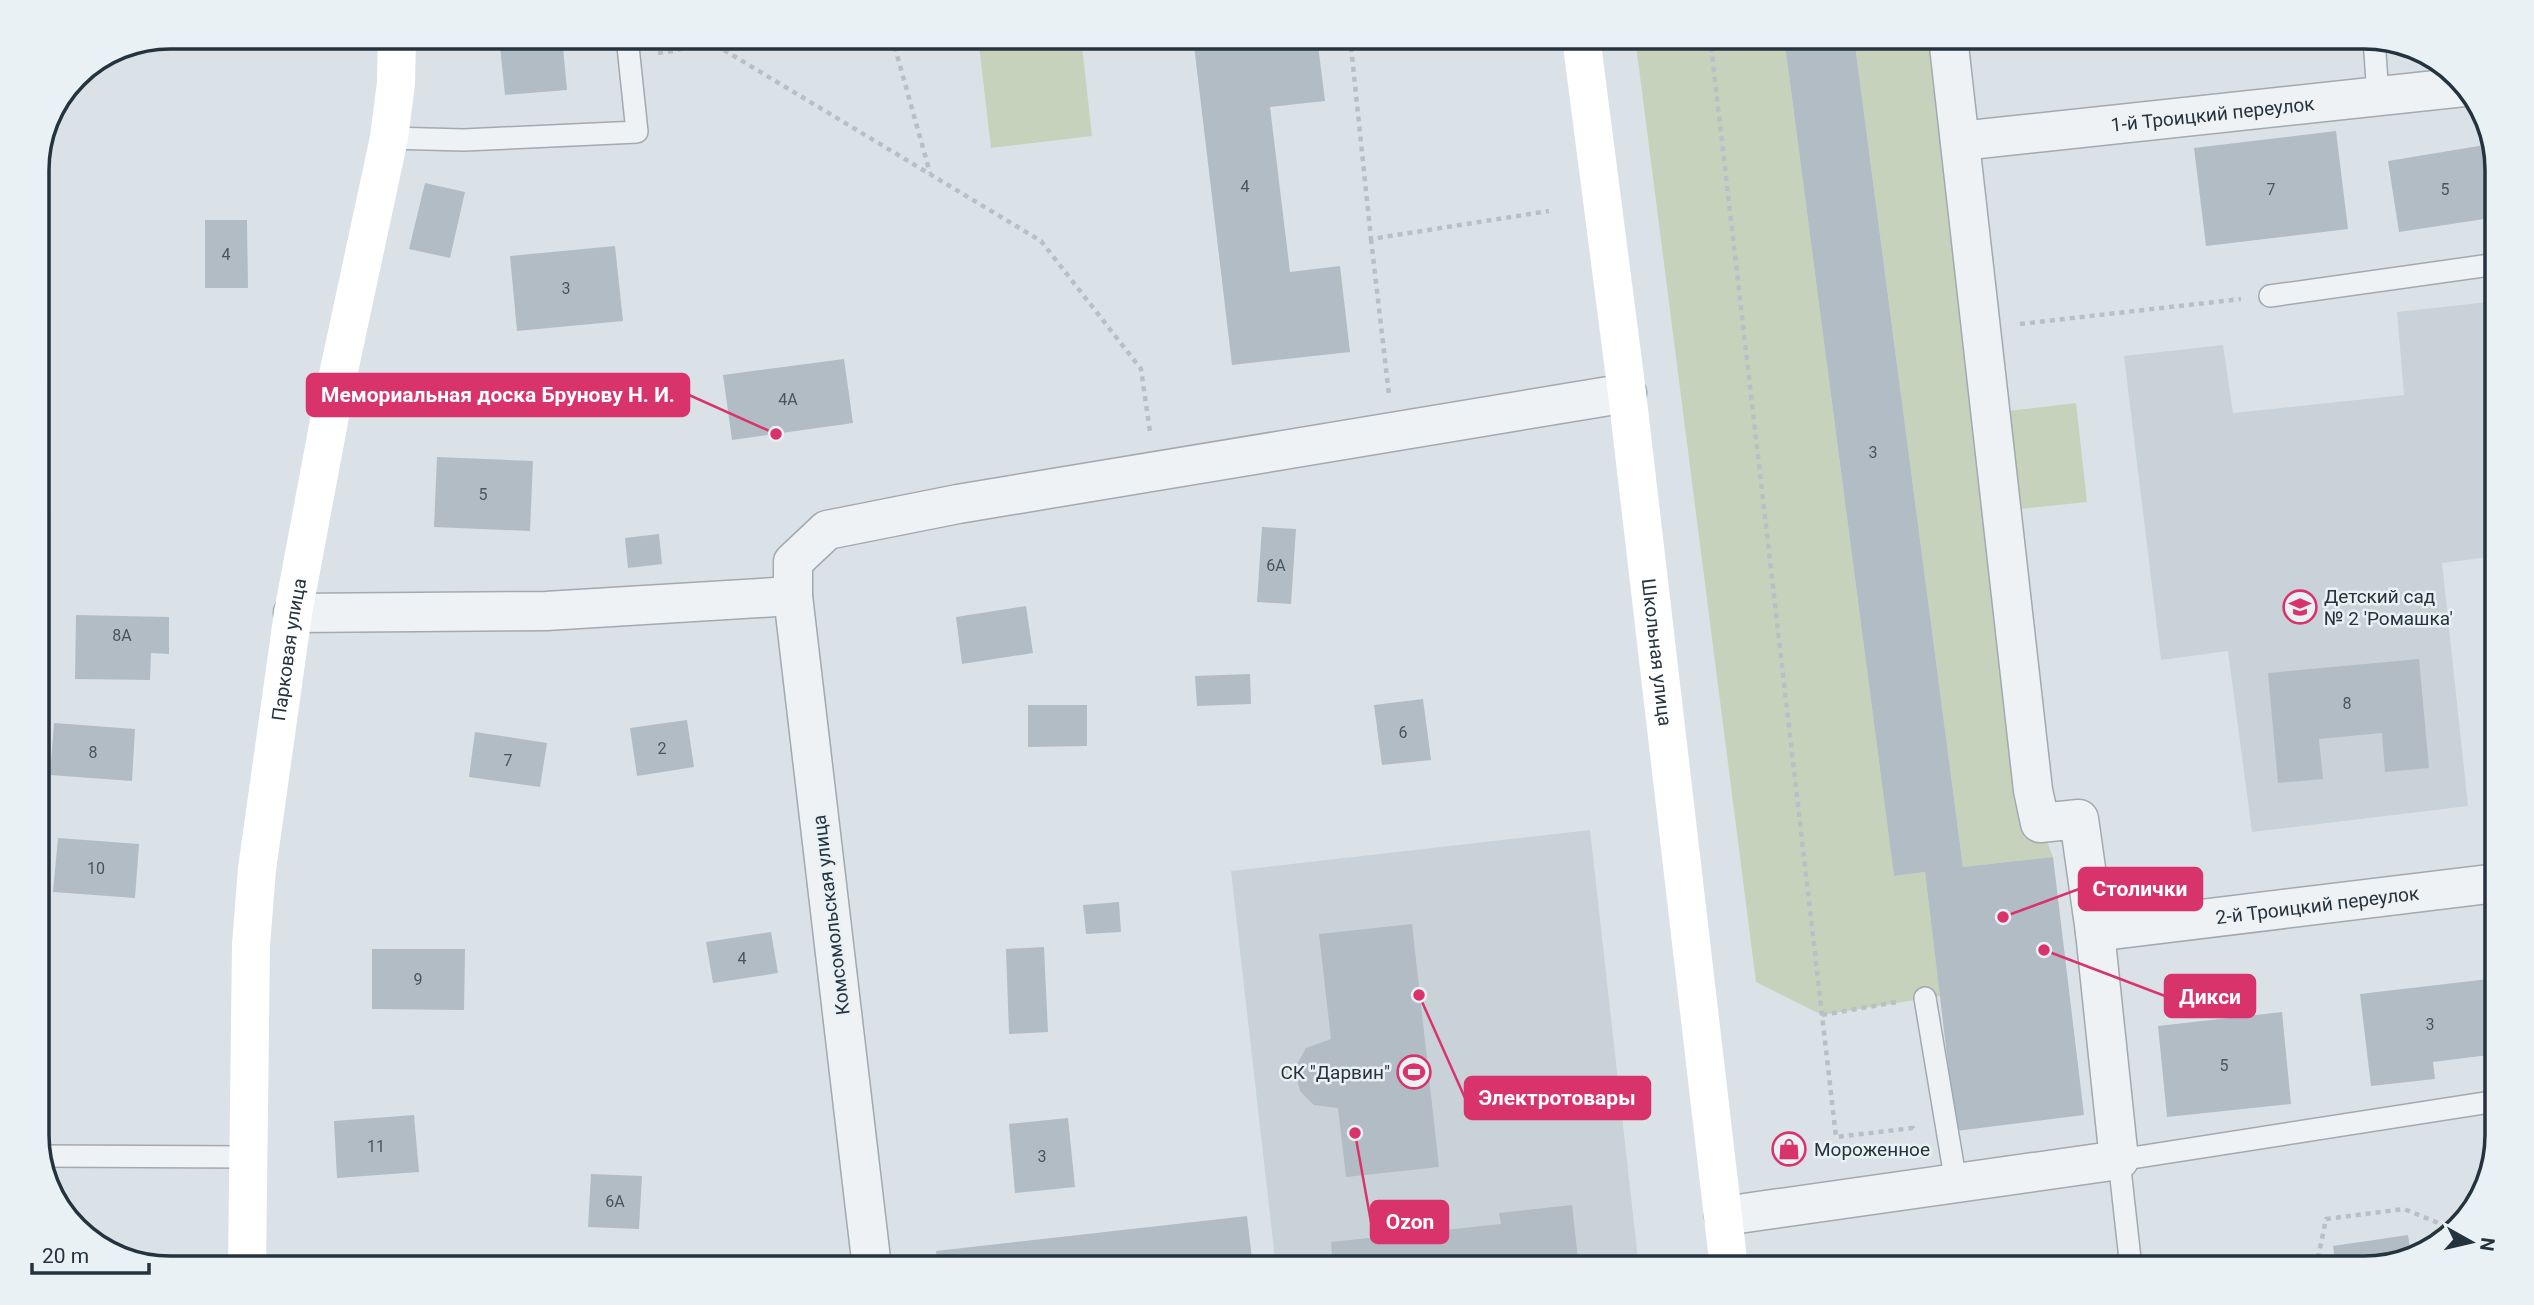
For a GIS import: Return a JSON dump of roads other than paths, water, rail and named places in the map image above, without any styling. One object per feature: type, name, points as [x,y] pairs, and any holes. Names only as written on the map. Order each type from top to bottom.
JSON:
[{"type":"street","name":"Парковая улица","points":[[247,1256],[251,945],[256,882],[293,613],[335,389],[389,138],[396,83],[397,49]]},
{"type":"street","name":"Школьная улица","points":[[1583,49],[1627,393],[1728,1256]]},
{"type":"street","points":[[1724,1216],[2119,1160],[2095,932],[2079,819],[2040,823],[2033,790],[1949,49]]},
{"type":"street","name":"1-й Троицкий переулок","points":[[1960,141],[2453,88]]},
{"type":"street","points":[[293,613],[546,611],[793,579],[827,530],[958,504],[1627,393]]},
{"type":"street","name":"Комсомольская улица","points":[[793,579],[872,1256]]},
{"type":"street","name":"2-й Троицкий переулок","points":[[2095,932],[2485,884]]},
{"type":"lane","points":[[389,138],[464,140],[637,132],[628,49]]},
{"type":"lane","points":[[2375,50],[2378,96]]},
{"type":"lane","points":[[2270,296],[2485,266]]},
{"type":"lane","points":[[1925,998],[1939,1185]]},
{"type":"lane","points":[[2130,1256],[2119,1160],[2485,1103]]},
{"type":"lane","points":[[51,1156],[249,1157]]},
{"type":"place","name":"Мемориальная доска Брунову Н. И.","points":[[776,434]]},
{"type":"place","name":"Детский сад № 2 'Ромашка'","points":[[2300,607]]},
{"type":"place","name":"Столички","points":[[2003,917]]},
{"type":"place","name":"Дикси","points":[[2044,950]]},
{"type":"place","name":"Электротовары","points":[[1419,995]]},
{"type":"place","name":"СК \"Дарвин\"","points":[[1414,1072]]},
{"type":"place","name":"Ozon","points":[[1355,1133]]},
{"type":"place","name":"Мороженное","points":[[1789,1149]]}]
